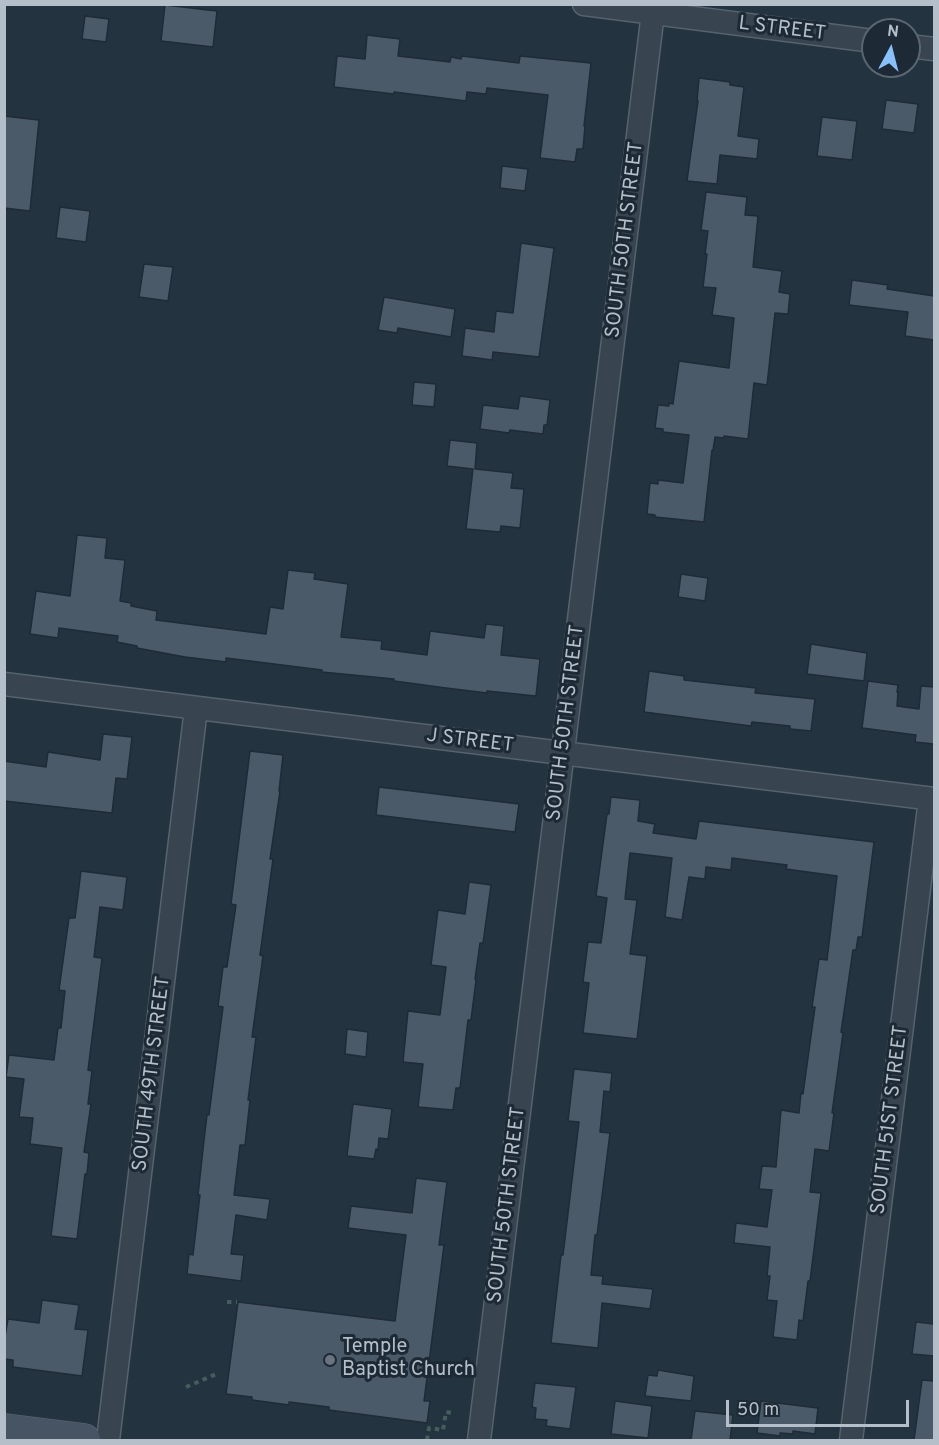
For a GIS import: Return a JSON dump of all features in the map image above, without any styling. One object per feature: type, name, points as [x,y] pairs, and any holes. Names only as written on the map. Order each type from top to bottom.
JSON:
[{"type":"main road","points":[[4,1430],[84,1440]]},
{"type":"street","name":"L STREET","points":[[584,4],[654,9],[861,39]]},
{"type":"street","name":"SOUTH 50TH STREET","points":[[479,1440],[654,9]]},
{"type":"street","name":"J STREET","points":[[4,684],[932,799]]},
{"type":"street","name":"SOUTH 49TH STREET","points":[[108,1440],[196,708]]},
{"type":"street","name":"SOUTH 51ST STREET","points":[[851,1440],[932,799]]},
{"type":"path","points":[[227,1302],[237,1302]]},
{"type":"path","points":[[186,1387],[219,1373]]},
{"type":"path","points":[[427,1440],[429,1428],[443,1430],[446,1412],[453,1413]]},
{"type":"building","points":[[165,5],[217,11],[213,47],[161,41]]},
{"type":"building","points":[[85,16],[109,19],[106,42],[82,39]]},
{"type":"building","points":[[367,35],[400,39],[398,56],[450,62],[451,57],[461,59],[462,56],[519,63],[520,56],[591,63],[583,149],[577,149],[575,162],[540,158],[548,95],[487,88],[486,94],[467,92],[466,101],[334,87],[337,56],[365,59]]},
{"type":"building","points":[[699,78],[730,82],[730,85],[744,87],[738,136],[759,139],[757,159],[720,155],[717,184],[687,181]]},
{"type":"building","points":[[886,100],[918,104],[914,133],[882,129]]},
{"type":"building","points":[[4,116],[39,120],[30,211],[4,208]]},
{"type":"building","points":[[822,117],[857,121],[852,160],[817,156]]},
{"type":"building","points":[[502,166],[528,169],[525,191],[500,188]]},
{"type":"building","points":[[706,192],[747,197],[745,215],[758,216],[753,267],[782,271],[779,292],[790,294],[788,314],[775,313],[767,385],[754,383],[748,439],[715,437],[704,522],[655,517],[655,515],[647,514],[650,483],[658,484],[658,480],[683,483],[689,435],[663,432],[663,429],[655,428],[658,405],[673,404],[679,361],[729,368],[734,318],[712,315],[716,288],[703,287],[708,231],[701,230]]},
{"type":"building","points":[[60,207],[90,211],[86,242],[56,238]]},
{"type":"building","points":[[521,243],[554,248],[539,357],[493,352],[492,360],[462,356],[465,328],[494,332],[496,311],[513,313]]},
{"type":"building","points":[[144,264],[173,267],[168,301],[139,297]]},
{"type":"building","points":[[852,280],[888,285],[887,289],[934,296],[934,340],[905,336],[908,312],[849,305]]},
{"type":"building","points":[[384,297],[455,309],[451,337],[398,328],[397,333],[378,330]]},
{"type":"building","points":[[414,382],[436,384],[434,407],[412,405]]},
{"type":"building","points":[[520,396],[550,400],[547,425],[544,425],[543,434],[480,429],[483,405],[518,409]]},
{"type":"building","points":[[450,440],[477,443],[475,469],[513,473],[511,488],[524,489],[520,528],[501,526],[500,532],[466,529],[473,469],[447,466]]},
{"type":"building","points":[[77,535],[107,538],[105,558],[125,560],[120,601],[131,603],[131,606],[157,611],[156,620],[266,634],[270,607],[283,609],[288,570],[315,573],[314,579],[348,584],[341,637],[382,641],[381,649],[427,655],[430,631],[484,638],[486,624],[504,626],[501,655],[540,659],[536,696],[446,688],[394,681],[394,679],[322,672],[322,670],[226,658],[226,662],[185,657],[117,642],[118,636],[59,628],[58,638],[30,634],[36,591],[70,596]]},
{"type":"building","points":[[681,574],[708,578],[705,601],[678,597]]},
{"type":"building","points":[[811,644],[867,653],[864,681],[807,674]]},
{"type":"building","points":[[649,671],[684,676],[684,680],[756,688],[755,693],[815,699],[811,731],[790,729],[790,726],[752,722],[751,726],[644,712]]},
{"type":"building","points":[[868,681],[898,685],[897,706],[919,709],[921,686],[934,687],[934,744],[915,742],[916,735],[862,728]]},
{"type":"building","points":[[103,734],[132,737],[127,779],[116,778],[112,813],[4,801],[4,761],[46,767],[48,752],[100,760]]},
{"type":"building","points":[[250,751],[283,755],[270,859],[273,859],[260,955],[263,956],[252,1037],[256,1037],[245,1145],[240,1145],[234,1195],[270,1199],[267,1220],[236,1215],[231,1254],[244,1255],[241,1281],[187,1274],[189,1254],[193,1255],[207,1115],[209,1115],[223,1007],[218,1006],[223,967],[227,967],[236,905],[231,904]]},
{"type":"building","points":[[379,787],[519,804],[515,832],[376,815]]},
{"type":"building","points":[[611,797],[640,800],[638,821],[655,824],[653,833],[696,839],[699,821],[874,842],[862,937],[858,937],[856,950],[853,950],[841,1032],[843,1033],[829,1151],[815,1149],[810,1192],[821,1193],[810,1281],[808,1281],[803,1321],[799,1320],[797,1340],[773,1337],[777,1301],[767,1300],[770,1247],[734,1243],[736,1223],[767,1227],[772,1190],[759,1189],[762,1166],[776,1167],[781,1110],[799,1113],[815,1007],[812,1007],[819,959],[827,960],[837,876],[786,869],[787,865],[732,858],[731,870],[706,867],[705,879],[689,877],[682,920],[665,917],[672,858],[630,853],[625,899],[637,900],[630,954],[647,956],[637,1039],[583,1033],[589,983],[583,982],[588,942],[601,943],[607,898],[596,896]]},
{"type":"building","points":[[81,871],[127,877],[123,910],[100,907],[94,957],[102,959],[88,1070],[92,1071],[88,1104],[91,1104],[84,1152],[89,1153],[77,1239],[51,1236],[62,1148],[30,1144],[33,1118],[19,1117],[24,1079],[6,1077],[9,1055],[54,1060],[58,1028],[61,1028],[65,991],[59,990],[69,918],[75,918]]},
{"type":"building","points":[[469,882],[491,885],[483,943],[480,943],[471,1020],[468,1020],[460,1088],[456,1088],[453,1110],[418,1107],[423,1064],[403,1062],[408,1011],[440,1015],[446,967],[431,965],[438,910],[465,914]]},
{"type":"building","points":[[347,1029],[368,1032],[366,1057],[345,1054]]},
{"type":"building","points":[[574,1069],[612,1073],[610,1092],[604,1091],[600,1132],[610,1133],[591,1275],[603,1276],[602,1284],[653,1289],[650,1309],[602,1303],[598,1348],[551,1343],[579,1122],[568,1121]]},
{"type":"building","points":[[353,1104],[392,1109],[388,1139],[379,1138],[378,1150],[376,1149],[374,1159],[347,1156]]},
{"type":"building","name":"Temple Baptist Church","points":[[416,1178],[447,1182],[439,1245],[444,1245],[424,1401],[430,1401],[427,1423],[329,1410],[329,1407],[252,1400],[252,1397],[226,1394],[238,1302],[395,1321],[406,1235],[348,1228],[351,1206],[412,1213]]},
{"type":"building","points":[[42,1300],[79,1305],[75,1329],[88,1330],[82,1376],[13,1367],[13,1360],[4,1359],[8,1319],[39,1323]]},
{"type":"building","points":[[916,1322],[934,1324],[934,1356],[912,1354]]},
{"type":"building","points":[[658,1370],[694,1376],[691,1401],[645,1396],[648,1375],[657,1376]]},
{"type":"building","points":[[922,1380],[934,1381],[934,1440],[914,1440]]},
{"type":"building","points":[[535,1383],[576,1387],[570,1429],[546,1426],[547,1420],[535,1419],[536,1408],[532,1407]]},
{"type":"building","points":[[615,1401],[652,1406],[648,1438],[611,1434]]},
{"type":"building","points":[[761,1401],[818,1408],[815,1434],[793,1431],[793,1434],[780,1433],[780,1436],[757,1433]]},
{"type":"building","points":[[695,1411],[733,1415],[730,1440],[691,1440]]},
{"type":"place","name":"Temple Baptist Church","points":[[330,1360]]}]
